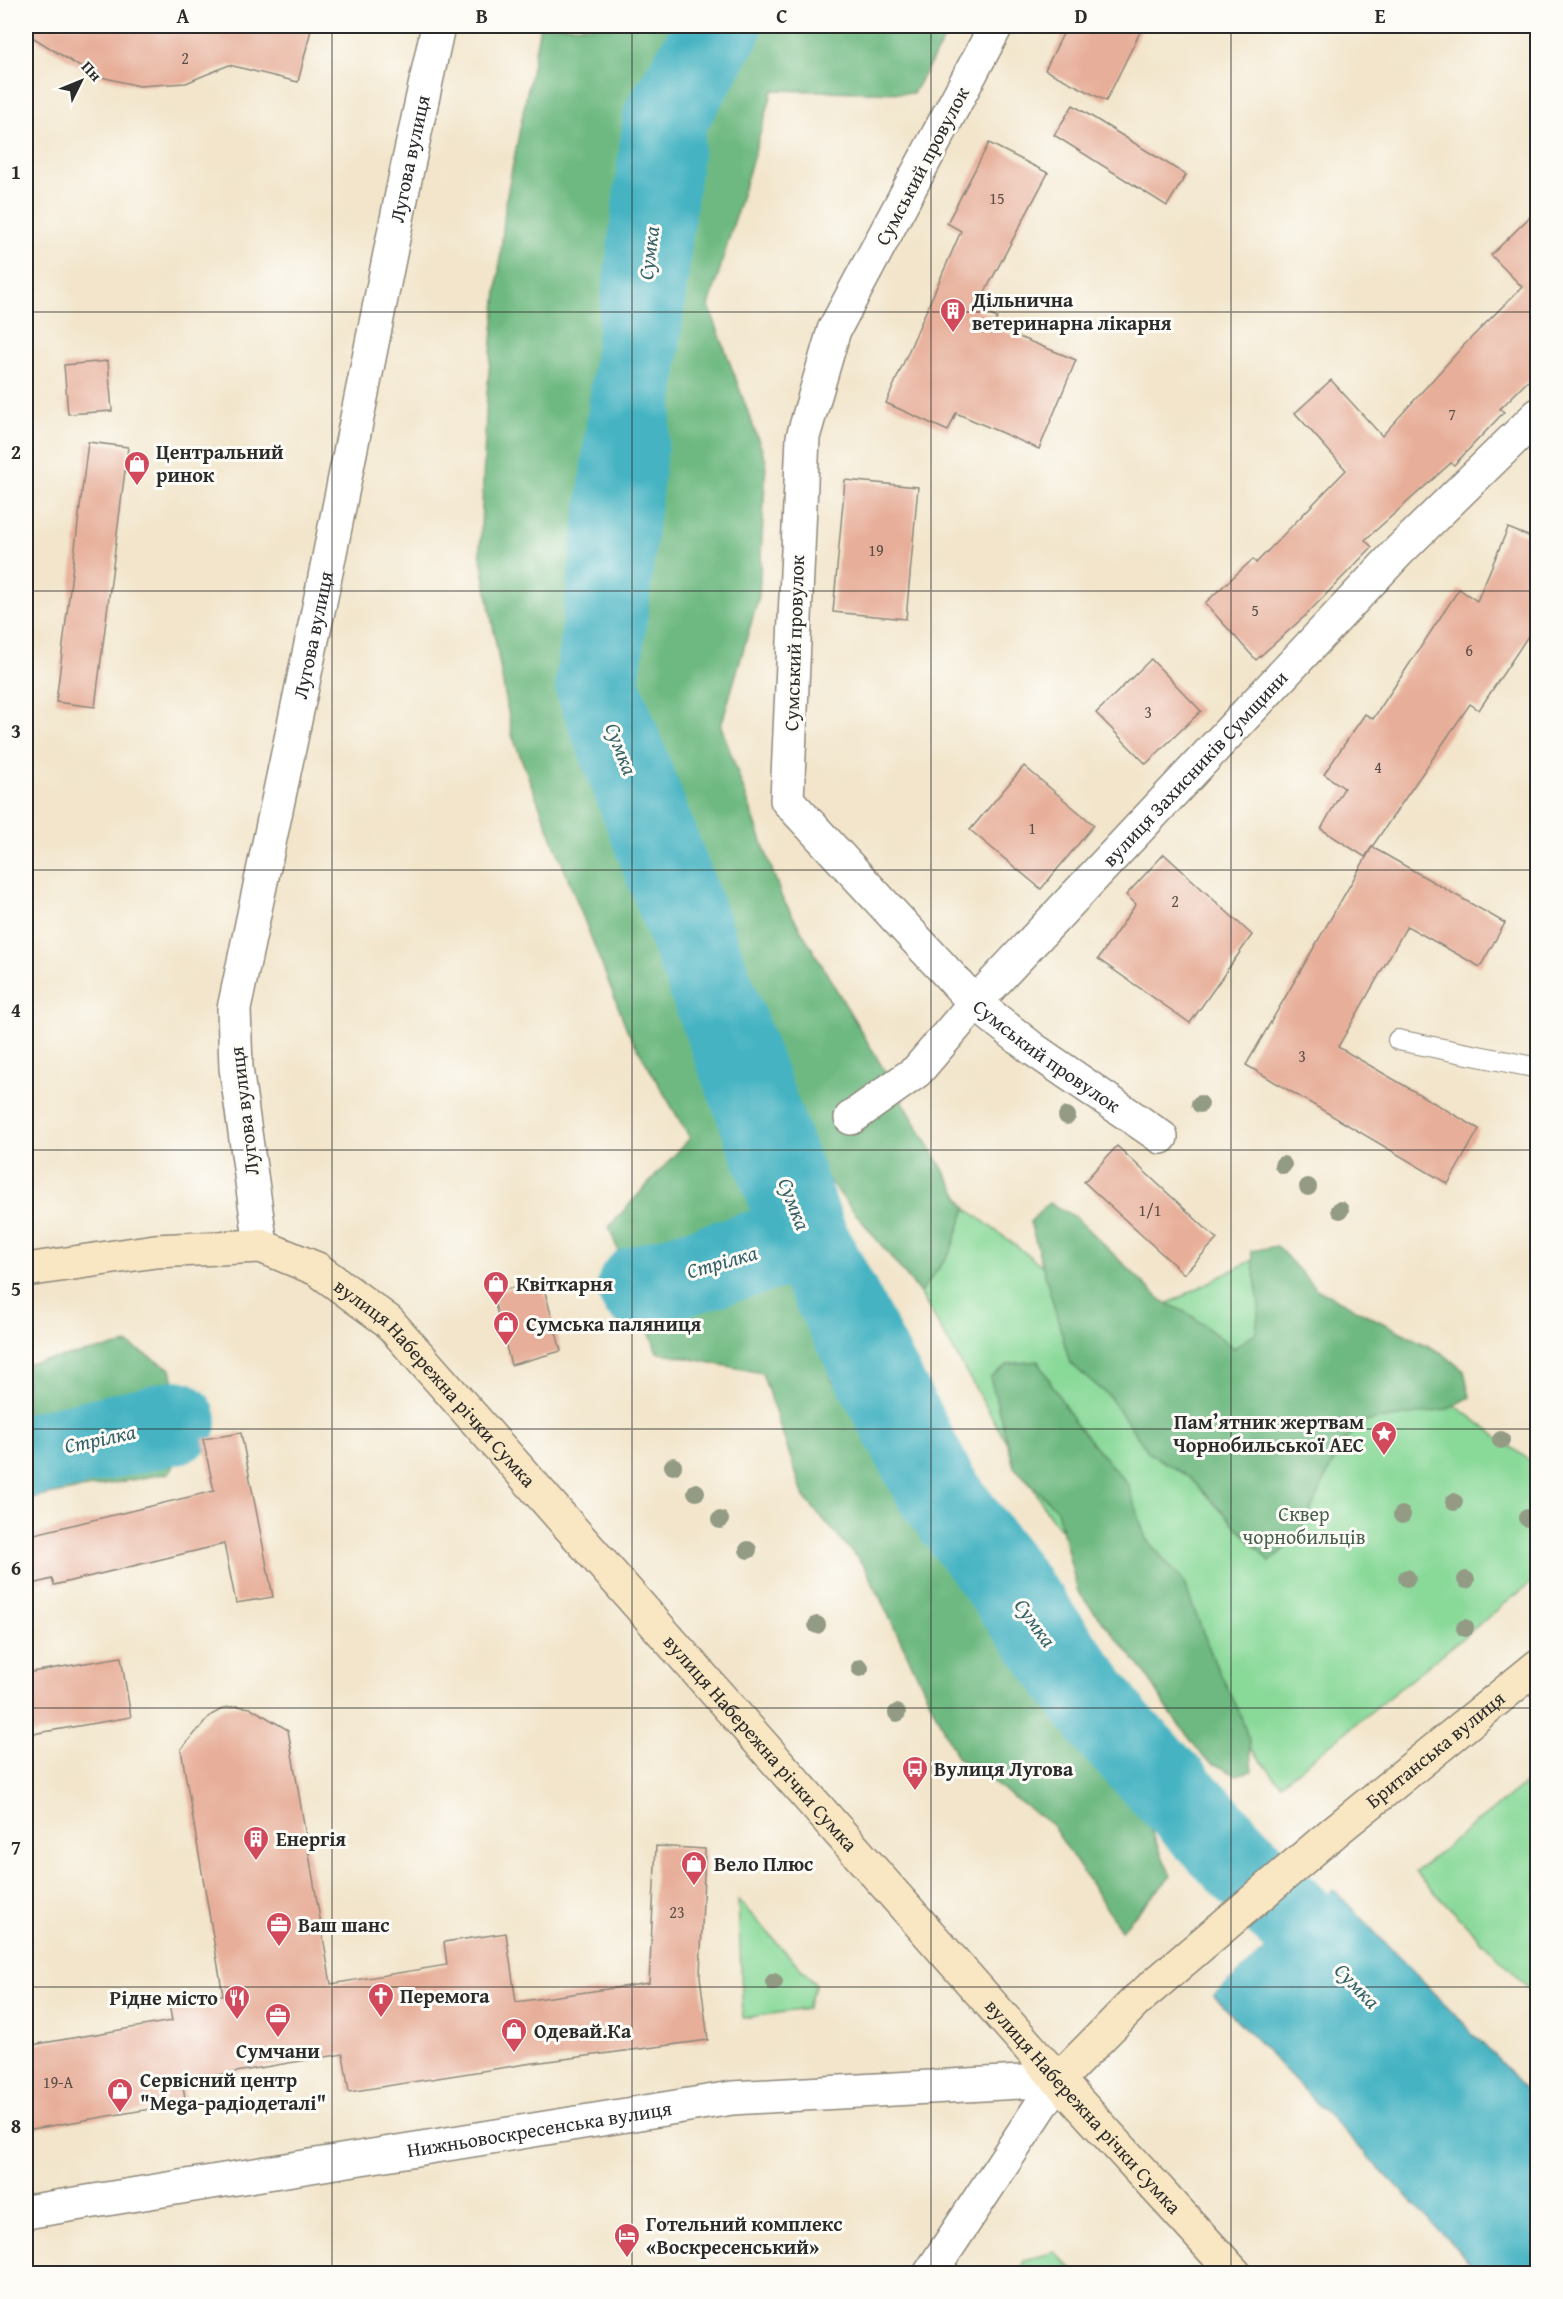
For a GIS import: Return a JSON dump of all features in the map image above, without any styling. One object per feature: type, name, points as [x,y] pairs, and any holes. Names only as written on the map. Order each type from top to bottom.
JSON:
[{"type":"main road","points":[[26,1270],[155,1251],[261,1246]]},
{"type":"main road","name":"вулиця Набережна річки Сумка","points":[[261,1246],[317,1269],[388,1321],[1058,2080],[1236,2274]]},
{"type":"main road","name":"Британська вулиця","points":[[1058,2080],[1138,1999],[1335,1832],[1538,1666]]},
{"type":"street","name":"Лугова вулиця","points":[[261,1246],[236,1068],[234,1009],[438,26]]},
{"type":"street","name":"Сумський провулок","points":[[996,26],[834,330],[803,437],[787,800],[975,1003],[1034,1049],[1161,1137]]},
{"type":"street","name":"вулиця Захисників Сумщини","points":[[851,1118],[917,1071],[975,1003],[1399,551],[1538,415]]},
{"type":"street","name":"Нижньовоскресенська вулиця","points":[[26,2212],[732,2098],[1058,2080]]},
{"type":"street","points":[[930,2274],[1058,2080]]},
{"type":"lane","points":[[1398,1040],[1538,1068]]},
{"type":"green space","points":[[540,26],[952,26],[913,93],[773,90],[709,306],[766,461],[759,596],[721,726],[782,898],[966,1208],[950,1253],[920,1293],[806,1152],[821,1261],[852,1308],[829,1377],[925,1492],[947,1560],[1061,1675],[1119,1728],[1137,1798],[1171,1876],[1121,1930],[1052,1825],[957,1757],[865,1567],[804,1497],[762,1373],[657,1352],[609,1227],[690,1138],[628,1032],[512,735],[480,552],[487,392],[506,200]]},
{"type":"green space","points":[[1049,1203],[1074,1216],[1162,1301],[1189,1314],[1234,1348],[1256,1332],[1259,1305],[1251,1251],[1277,1246],[1316,1289],[1442,1353],[1464,1371],[1470,1397],[1446,1410],[1363,1422],[1343,1442],[1306,1520],[1291,1543],[1270,1562],[1189,1477],[1149,1453],[1109,1396],[1070,1363],[1030,1222]]},
{"type":"green space","name":"Сквер чорнобильців","points":[[966,1208],[1123,1327],[1256,1258],[1537,1466],[1537,1578],[1281,1784],[1049,1515],[920,1293],[950,1253]]},
{"type":"green space","points":[[128,1344],[171,1369],[186,1441],[169,1473],[26,1499],[26,1364]]},
{"type":"green space","points":[[1038,1361],[1075,1423],[1128,1485],[1146,1539],[1183,1581],[1215,1663],[1240,1713],[1249,1741],[1252,1771],[1236,1775],[1205,1759],[1169,1711],[1147,1675],[1078,1592],[1057,1510],[1014,1467],[990,1377],[1009,1364]]},
{"type":"green space","points":[[1537,1774],[1537,1997],[1415,1872]]},
{"type":"green space","points":[[738,1900],[816,1985],[806,2009],[743,2018]]},
{"type":"green space","points":[[1055,2252],[1076,2273],[1017,2273],[1025,2260]]},
{"type":"water","points":[[1333,1889],[1537,2100],[1537,2273],[1480,2273],[1213,1995]]},
{"type":"pier","points":[[1333,1886],[1335,1887],[1211,1997],[1211,1993]]},
{"type":"building","points":[[26,26],[312,26],[298,82],[229,65],[186,83],[139,86],[93,75],[26,33]]},
{"type":"building","points":[[1067,26],[1143,26],[1106,101],[1045,70]]},
{"type":"building","points":[[1073,105],[1186,175],[1167,206],[1054,135]]},
{"type":"building","points":[[989,143],[1048,173],[976,309],[997,318],[994,327],[1076,360],[1039,449],[956,413],[948,431],[886,403],[961,231],[947,223]]},
{"type":"building","points":[[1538,209],[1538,371],[1500,409],[1504,412],[1454,465],[1451,463],[1365,540],[1372,547],[1305,616],[1256,660],[1205,603],[1253,559],[1256,563],[1346,470],[1295,413],[1331,380],[1382,436],[1464,345],[1522,287],[1491,255]]},
{"type":"building","points":[[108,361],[112,411],[68,414],[64,365]]},
{"type":"building","points":[[88,442],[128,447],[95,707],[56,702]]},
{"type":"building","points":[[845,480],[918,487],[906,619],[833,612]]},
{"type":"building","points":[[1508,528],[1538,540],[1538,621],[1479,710],[1470,704],[1365,857],[1321,829],[1344,788],[1324,774],[1365,714],[1373,719],[1459,589],[1477,601]]},
{"type":"building","points":[[1151,659],[1201,711],[1146,764],[1096,713]]},
{"type":"building","points":[[1024,766],[1094,825],[1041,889],[970,830]]},
{"type":"building","points":[[1372,847],[1505,923],[1480,967],[1407,926],[1338,1047],[1479,1129],[1448,1184],[1246,1065]]},
{"type":"building","points":[[1164,854],[1252,935],[1190,1023],[1098,959],[1136,904],[1126,895]]},
{"type":"building","points":[[1117,1146],[1217,1239],[1184,1274],[1084,1182]]},
{"type":"building","points":[[542,1281],[561,1351],[511,1365],[492,1293]]},
{"type":"building","points":[[241,1433],[273,1597],[236,1603],[224,1544],[54,1585],[52,1579],[26,1586],[26,1536],[214,1491],[203,1439]]},
{"type":"building","points":[[121,1657],[131,1717],[26,1735],[26,1673]]},
{"type":"building","points":[[237,1706],[251,1708],[288,1730],[331,1984],[447,1965],[444,1942],[506,1933],[516,2002],[649,1983],[656,1846],[705,1849],[700,1976],[708,2040],[526,2064],[349,2092],[343,2054],[182,2081],[186,2103],[26,2130],[26,2046],[172,2021],[169,2004],[223,1995],[181,1749],[211,1715],[224,1708]]},
{"type":"waterway","name":"Сумка","points":[[720,26],[665,118],[597,685],[806,1238],[937,1490],[1113,1729],[1538,2176]]},
{"type":"waterway","name":"Стрілка","points":[[639,1287],[806,1238]]},
{"type":"waterway","name":"Стрілка","points":[[26,1456],[175,1422]]},
{"type":"place","name":"Дільнична ветеринарна лікарня","points":[[953,334]]},
{"type":"place","name":"Центральний ринок","points":[[137,487]]},
{"type":"place","name":"Квіткарня","points":[[496,1307]]},
{"type":"place","name":"Сумська паляниця","points":[[506,1347]]},
{"type":"place","name":"Пам’ятник жертвам Чорнобильської АЕС","points":[[1384,1457]]},
{"type":"place","name":"Вулиця Лугова","points":[[915,1792]]},
{"type":"place","name":"Енергія","points":[[256,1862]]},
{"type":"place","name":"Вело Плюс","points":[[694,1887]]},
{"type":"place","name":"Ваш шанс","points":[[279,1948]]},
{"type":"place","name":"Перемога","points":[[381,2019]]},
{"type":"place","name":"Рідне місто","points":[[237,2021]]},
{"type":"place","name":"Сумчани","points":[[278,2039]]},
{"type":"place","name":"Одевай.Ка","points":[[514,2054]]},
{"type":"place","name":"Сервісний центр \"Mega-радіодеталі\"","points":[[120,2114]]},
{"type":"place","name":"Готельний комплекс «Воскресенський»","points":[[627,2259]]}]
